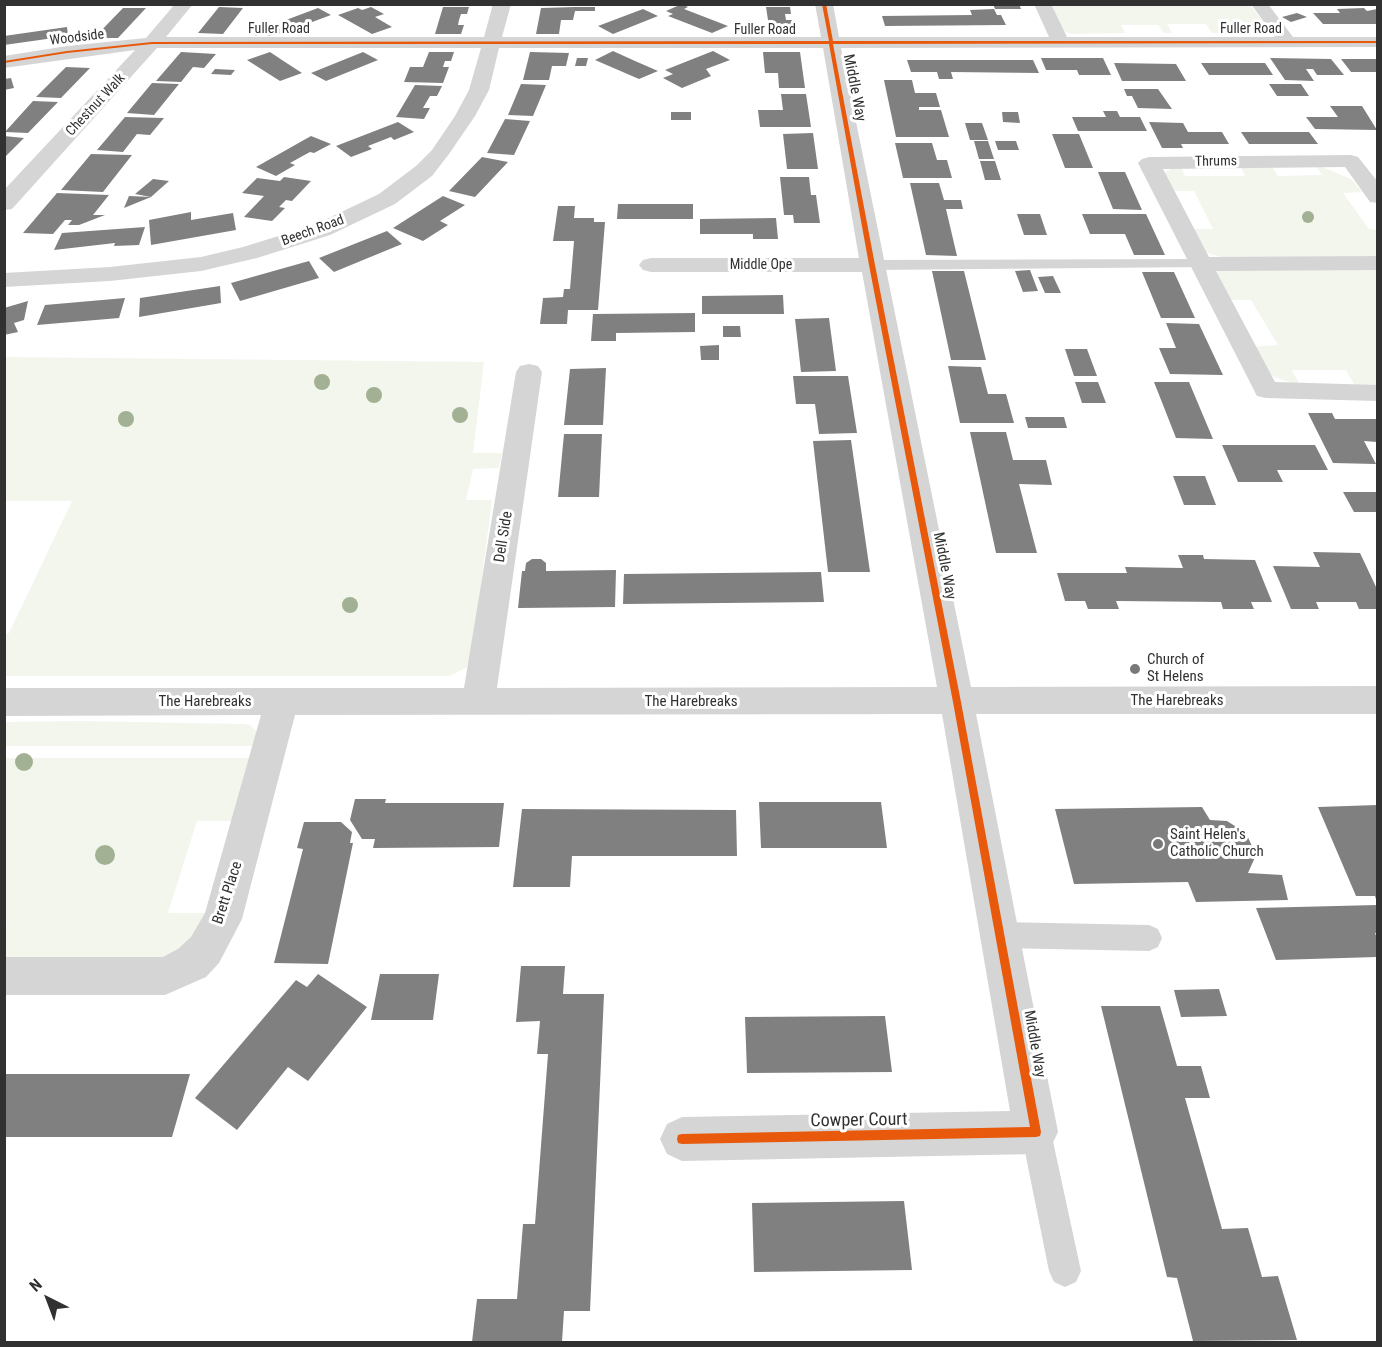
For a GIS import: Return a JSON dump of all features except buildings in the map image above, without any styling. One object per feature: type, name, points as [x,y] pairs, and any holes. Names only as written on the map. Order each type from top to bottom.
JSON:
[{"type":"street","name":"Chestnut Walk","points":[[4,204],[185,4]]},
{"type":"street","name":"Beech Road","points":[[4,280],[110,274],[201,264],[284,243],[355,216],[407,185],[439,154],[479,90],[502,4]]},
{"type":"street","name":"Middle Way","points":[[824,4],[1036,1132]]},
{"type":"street","points":[[1042,4],[1061,43]]},
{"type":"street","points":[[1259,4],[1288,42]]},
{"type":"street","name":"Fuller Road","points":[[152,43],[1377,42]]},
{"type":"street","name":"Woodside","points":[[4,62],[67,52],[152,43]]},
{"type":"street","name":"Thrums","points":[[1377,197],[1351,161],[1149,163],[1266,390],[1377,393]]},
{"type":"street","points":[[1200,264],[1377,263]]},
{"type":"street","name":"Middle Ope","points":[[651,265],[872,265]]},
{"type":"street","name":"Dell Side","points":[[478,702],[529,372]]},
{"type":"street","name":"The Harebreaks","points":[[4,702],[1377,700]]},
{"type":"street","name":"Brett Place","points":[[4,976],[165,976],[192,963],[205,950],[223,918],[282,701]]},
{"type":"street","name":"Cowper Court","points":[[682,1139],[1036,1132]]},
{"type":"lane","points":[[872,265],[1200,264]]},
{"type":"lane","points":[[1000,936],[1149,938]]},
{"type":"lane","points":[[1036,1132],[1065,1271]]},
{"type":"shaded area","points":[[1051,5],[1250,5],[1272,32],[1212,33],[1206,24],[1167,24],[1172,33],[1164,33],[1158,25],[1121,25],[1125,33],[1072,34],[1063,31]]},
{"type":"shaded area","points":[[1315,164],[1351,179],[1362,192],[1343,193],[1369,229],[1377,230],[1377,258],[1222,257],[1210,254],[1200,249],[1190,229],[1213,229],[1194,191],[1171,191],[1163,173],[1180,165],[1185,176],[1245,176],[1240,165],[1271,165],[1278,176],[1322,175]]},
{"type":"shaded area","points":[[1220,269],[1377,269],[1377,386],[1355,386],[1346,370],[1292,370],[1300,386],[1269,375],[1253,347],[1278,345],[1251,300],[1227,300],[1215,274]]},
{"type":"shaded area","points":[[5,357],[484,362],[473,453],[502,453],[499,468],[473,469],[466,500],[492,500],[471,660],[467,667],[450,676],[5,676],[4,634],[9,633],[72,501],[5,501]]},
{"type":"shaded area","points":[[4,722],[243,724],[250,725],[257,732],[254,746],[5,746]]},
{"type":"shaded area","points":[[5,758],[251,758],[232,821],[197,821],[168,913],[205,913],[199,936],[159,962],[5,960],[7,924],[5,923]]},
{"type":"cycle path","points":[[682,1139],[1036,1132],[824,4]]},
{"type":"cycle path","points":[[4,62],[67,52],[152,43],[1378,42]]},
{"type":"place","name":"Church of St Helens","points":[[1135,669]]},
{"type":"place","name":"Saint Helen's Catholic Church","points":[[1158,844]]}]
